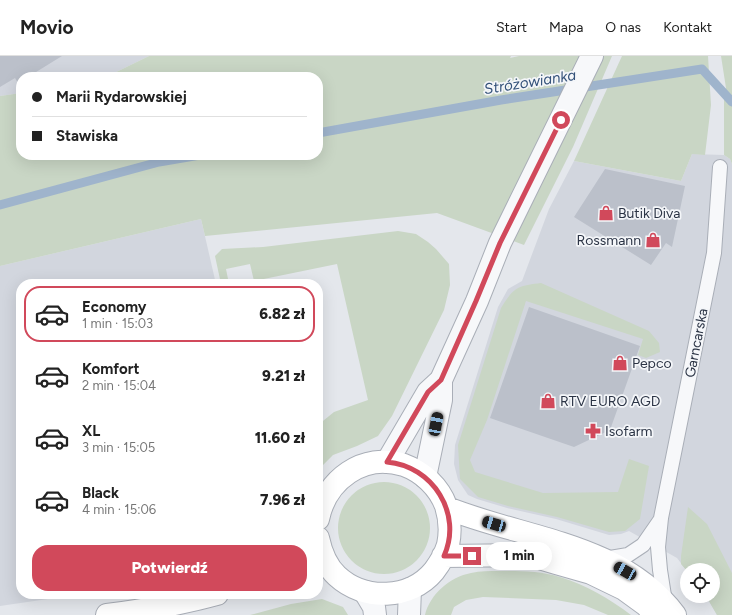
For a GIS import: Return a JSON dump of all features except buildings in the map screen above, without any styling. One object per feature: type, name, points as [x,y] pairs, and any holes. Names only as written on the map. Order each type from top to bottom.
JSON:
[{"type":"main road","points":[[323,501],[331,488],[341,477],[349,472],[367,464],[387,462],[403,465],[414,470],[431,482],[440,494],[447,508],[450,522],[446,550],[440,563],[430,576],[403,592],[388,594],[373,594],[365,592],[327,576],[323,558]]},
{"type":"main road","points":[[447,508],[466,516],[568,546],[604,559],[636,577],[665,611]]},
{"type":"main road","points":[[444,556],[529,555],[591,573],[624,589],[646,605],[665,611]]},
{"type":"main road","points":[[108,615],[144,610],[198,599]]},
{"type":"street","points":[[387,462],[428,392],[441,380],[500,243],[592,56]]},
{"type":"street","points":[[425,477],[441,400],[441,380]]},
{"type":"street","points":[[409,615],[410,589]]},
{"type":"street","points":[[365,592],[374,607],[375,615]]},
{"type":"lane","name":"Garncarska","points":[[665,611],[658,547],[661,518],[714,253],[720,167]]},
{"type":"lane","points":[[604,559],[628,555],[643,545],[661,518]]},
{"type":"shaded area","points":[[0,56],[149,56],[116,72],[16,72],[16,94],[0,96]]},
{"type":"shaded area","points":[[692,154],[724,155],[730,159],[732,164],[732,615],[717,615],[710,603],[720,603],[720,563],[681,563],[677,558],[629,531],[621,534],[609,535],[556,519],[507,508],[477,499],[468,495],[458,480],[454,464],[455,445],[498,307],[508,289],[522,281],[549,209],[574,161],[681,181]]},
{"type":"shaded area","points":[[201,219],[215,279],[16,279],[16,599],[48,599],[0,606],[0,266]]},
{"type":"green space","points":[[149,56],[511,56],[510,58],[519,56],[612,56],[573,147],[524,245],[437,213],[205,236],[201,219],[0,266],[0,96],[16,94],[16,160],[323,160],[323,72],[116,72]]},
{"type":"green space","points":[[622,56],[708,56],[711,105],[705,155],[692,154],[681,181],[574,161]]},
{"type":"green space","points":[[721,56],[732,56],[732,164],[730,159],[724,155],[724,99],[726,88]]},
{"type":"green space","points":[[398,231],[416,234],[436,249],[449,264],[450,285],[444,310],[392,416],[378,436],[333,455],[323,465],[323,421],[334,412],[368,400],[337,264],[264,279],[254,279],[250,264],[226,269],[228,279],[220,279],[215,256],[222,249],[263,247]]},
{"type":"green space","points":[[541,283],[649,331],[659,343],[660,352],[646,358],[638,355],[643,339],[526,301],[487,420],[470,460],[475,472],[543,493],[618,492],[629,459],[649,466],[640,519],[625,531],[609,532],[478,497],[460,479],[458,445],[501,308],[509,296],[517,289],[526,285]]},
{"type":"green space","points":[[384,482],[402,485],[417,495],[427,510],[430,528],[427,546],[417,561],[402,571],[384,574],[366,571],[351,561],[341,546],[338,528],[341,510],[351,495],[366,485]]},
{"type":"green space","points":[[688,507],[707,524],[732,573],[732,615],[717,615],[710,603],[720,603],[720,563],[681,563]]},
{"type":"green space","points":[[481,571],[538,572],[560,577],[597,593],[615,603],[631,615],[608,615],[584,605],[556,600],[483,597],[466,600],[454,607],[451,615],[425,615],[431,600],[436,594],[456,578]]},
{"type":"green space","points":[[322,599],[343,607],[348,615],[250,615],[291,604]]},
{"type":"waterway","name":"Stróżowianka","points":[[323,132],[501,100],[702,69],[732,102]]},
{"type":"waterway","name":"Stróżowianka","points":[[0,205],[171,160]]},
{"type":"place","name":"Butik Diva","points":[[606,213]]},
{"type":"place","name":"Rossmann","points":[[653,240]]},
{"type":"place","name":"Pepco","points":[[620,363]]},
{"type":"place","name":"RTV EURO AGD","points":[[548,401]]},
{"type":"place","name":"Isofarm","points":[[593,431]]},
{"type":"route","points":[[472,556],[444,556],[449,536],[450,522],[447,508],[440,494],[431,482],[418,472],[403,465],[387,462],[395,450],[409,422],[428,392],[441,380],[500,243],[561,120]]}]
